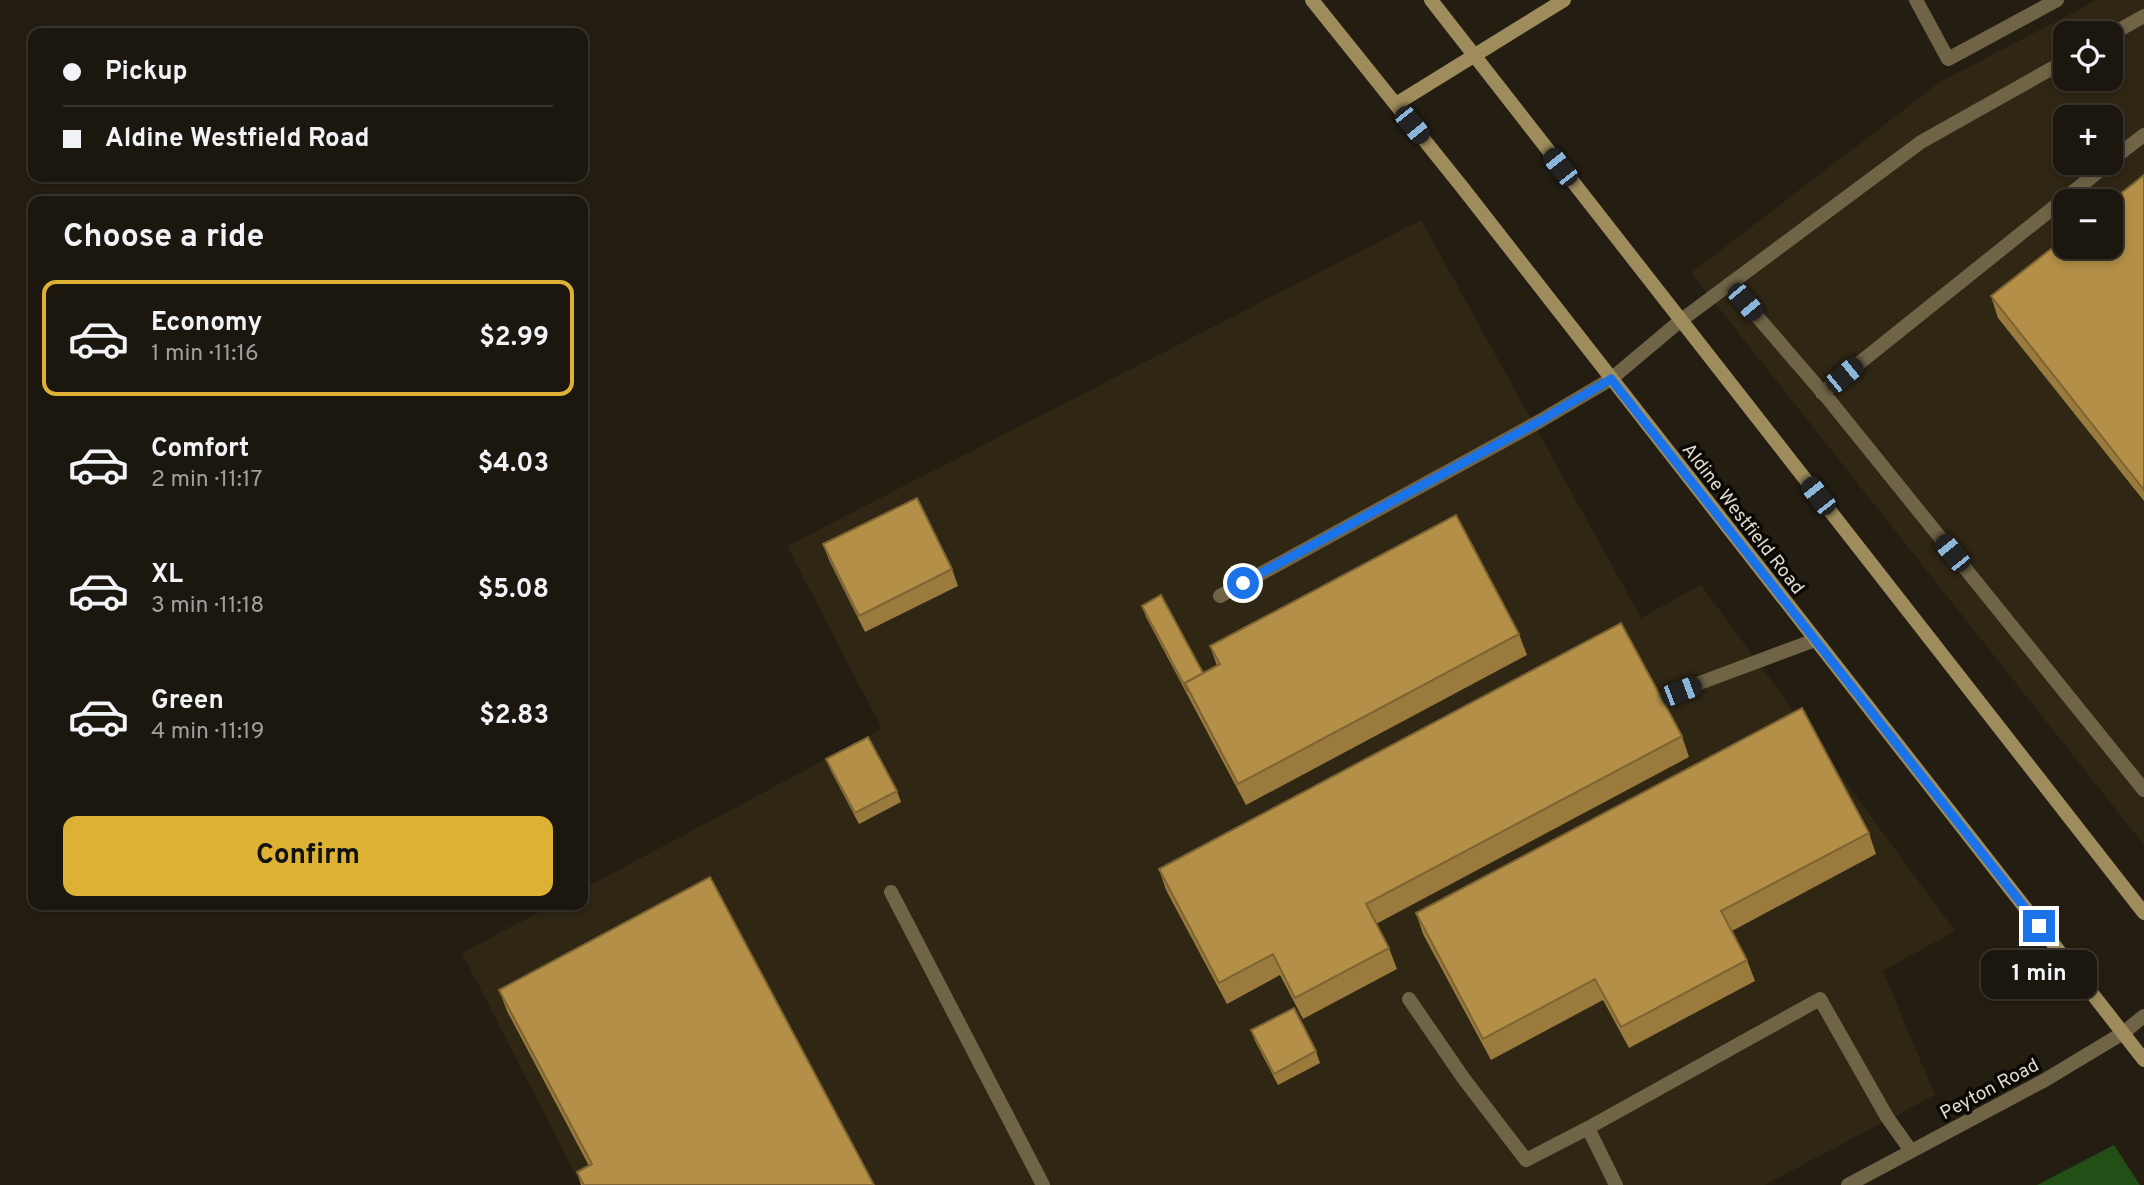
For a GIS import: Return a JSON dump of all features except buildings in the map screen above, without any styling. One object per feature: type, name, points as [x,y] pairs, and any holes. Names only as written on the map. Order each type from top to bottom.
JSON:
[{"type":"main road","name":"Aldine Westfield Road","points":[[1312,0],[2144,1060]]},
{"type":"main road","points":[[1431,0],[2144,913]]},
{"type":"main road","points":[[1396,104],[1564,0]]},
{"type":"street","points":[[1916,0],[1948,59],[2057,0]]},
{"type":"street","points":[[2123,28],[2144,16]]},
{"type":"street","points":[[1220,596],[1540,421],[1611,379],[1680,321],[1921,142],[2053,68]]},
{"type":"street","points":[[2123,152],[2144,135]]},
{"type":"street","points":[[1822,393],[2094,175]]},
{"type":"street","points":[[1729,284],[1822,393],[2144,790]]},
{"type":"street","points":[[1681,691],[1815,640]]},
{"type":"street","points":[[891,892],[1043,1185]]},
{"type":"street","points":[[1409,999],[1464,1079],[1526,1160],[1820,999],[1887,1117],[1912,1151]]},
{"type":"street","name":"Peyton Road","points":[[1848,1185],[2045,1080],[2123,1033],[2144,1016]]},
{"type":"street","points":[[1588,1128],[1616,1185]]},
{"type":"shaded area","points":[[2097,0],[2144,0],[2144,845],[1691,273],[1940,82],[2053,23],[2053,91],[2123,91],[2123,21],[2057,21]]},
{"type":"shaded area","points":[[1421,220],[1641,618],[1701,585],[1955,931],[1883,971],[1935,1095],[1765,1185],[581,1185],[462,953],[543,910],[588,910],[588,886],[882,729],[787,546]]},
{"type":"green space","points":[[2114,1145],[2140,1185],[2037,1185]]},
{"type":"route","points":[[1243,583],[1540,421],[1611,379],[2039,926]]}]
